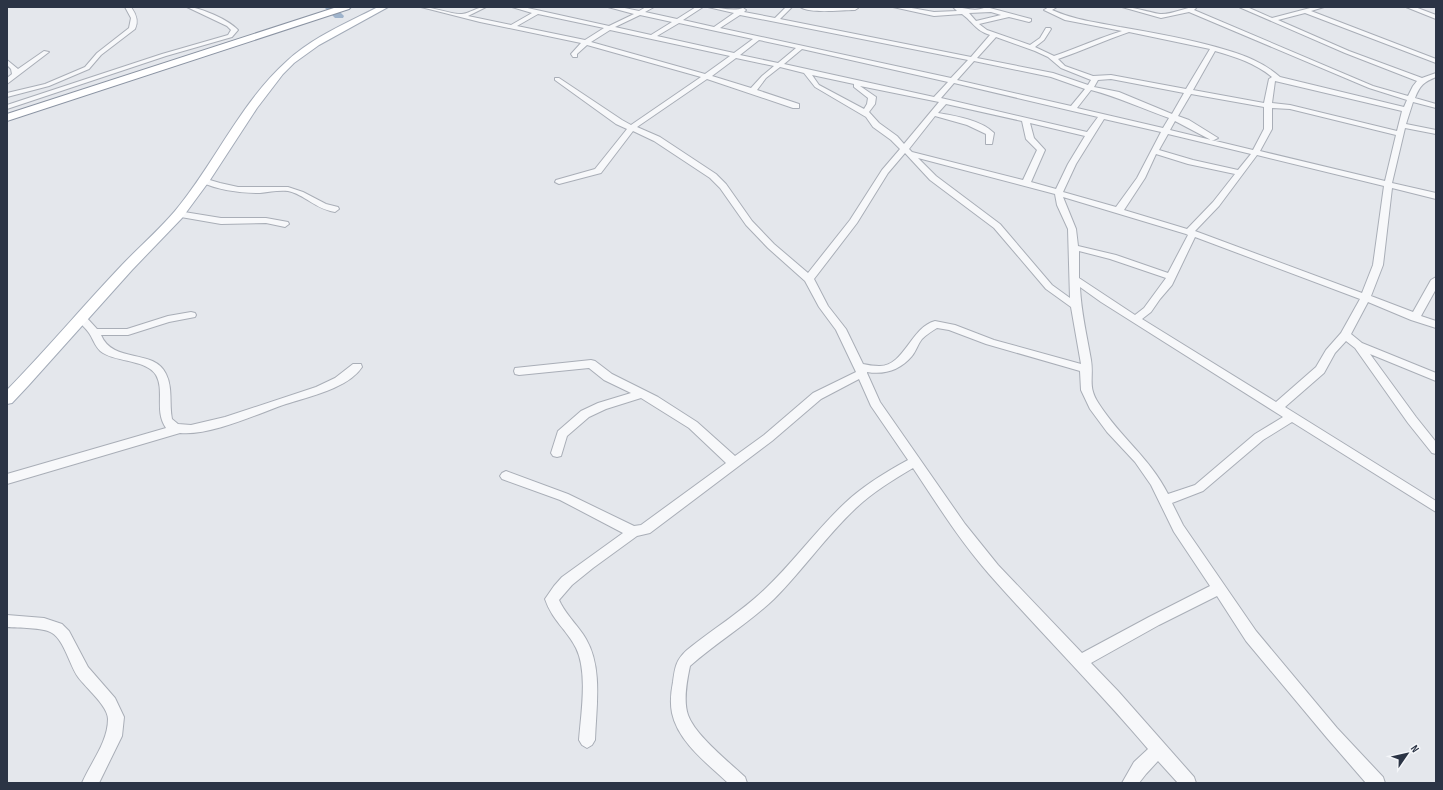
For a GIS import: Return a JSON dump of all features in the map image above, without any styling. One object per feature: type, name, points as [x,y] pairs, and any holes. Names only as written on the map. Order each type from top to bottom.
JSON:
[{"type":"highway","points":[[7,118],[346,7]]},
{"type":"main road","points":[[7,399],[82,319],[127,267],[178,214],[249,112],[280,71],[314,44],[384,7]]},
{"type":"street","points":[[7,95],[47,86],[87,68],[96,57],[132,29],[135,18],[128,7]]},
{"type":"street","points":[[7,106],[230,36],[235,30],[230,25],[190,7]]},
{"type":"street","points":[[424,7],[512,28],[586,43],[707,76],[796,106]]},
{"type":"street","points":[[462,16],[483,7]]},
{"type":"street","points":[[515,7],[847,81],[940,100],[1089,135]]},
{"type":"street","points":[[512,28],[542,7]]},
{"type":"street","points":[[611,7],[953,80],[1436,196]]},
{"type":"street","points":[[575,56],[574,54],[586,43],[610,28],[651,7]]},
{"type":"street","points":[[652,37],[700,7]]},
{"type":"street","points":[[712,7],[1047,73],[1090,88],[1116,94],[1142,106],[1174,117],[1229,146]]},
{"type":"street","points":[[715,29],[746,7]]},
{"type":"street","points":[[776,20],[789,7]]},
{"type":"street","points":[[803,7],[820,9],[855,8]]},
{"type":"street","points":[[896,7],[940,14],[975,22],[1009,14]]},
{"type":"street","points":[[978,7],[1029,20]]},
{"type":"street","points":[[1054,7],[1047,10],[1067,19],[1129,30],[1213,49],[1258,63],[1273,72],[1277,78]]},
{"type":"street","points":[[1125,7],[1161,16],[1192,8],[1371,87],[1436,106]]},
{"type":"street","points":[[1242,7],[1347,52],[1422,80]]},
{"type":"street","points":[[1270,20],[1321,7]]},
{"type":"street","points":[[1409,7],[1436,17]]},
{"type":"street","points":[[940,14],[958,8],[993,10]]},
{"type":"street","points":[[958,8],[975,22],[979,28],[1047,54],[1063,67],[1093,78],[1111,77],[1268,105],[1305,110],[1401,129],[1436,132]]},
{"type":"street","points":[[1305,11],[1436,61]]},
{"type":"street","points":[[1031,47],[1042,39],[1048,29]]},
{"type":"street","points":[[1052,59],[1080,49],[1091,43],[1129,30]]},
{"type":"street","points":[[809,279],[854,222],[876,184],[906,151],[934,114],[940,100],[953,80],[971,58],[994,35]]},
{"type":"street","points":[[559,182],[598,171],[633,127],[735,56],[757,38]]},
{"type":"street","points":[[753,91],[764,77],[801,47]]},
{"type":"street","points":[[1119,210],[1141,178],[1154,151],[1188,90],[1213,49]]},
{"type":"street","points":[[7,82],[46,52]]},
{"type":"street","points":[[77,73],[156,58]]},
{"type":"street","points":[[7,62],[14,68],[16,74]]},
{"type":"street","points":[[806,71],[817,86],[866,112],[876,125],[894,138],[946,190],[997,226],[1049,287],[1076,306]]},
{"type":"street","points":[[1277,408],[1320,370],[1330,352],[1345,334],[1365,298],[1378,265],[1388,184],[1406,110],[1416,86],[1422,80],[1435,76]]},
{"type":"street","points":[[1073,108],[1096,81],[1093,78]]},
{"type":"street","points":[[1135,319],[1148,310],[1171,277],[1191,232],[1216,204],[1256,152],[1268,129],[1268,105],[1272,79],[1277,78],[1406,110]]},
{"type":"street","points":[[7,88],[64,79]]},
{"type":"street","points":[[557,79],[619,122],[658,139],[713,176],[723,186],[750,223],[771,246],[809,279],[824,307],[841,329],[875,403],[961,528],[993,569],[1081,661],[1188,783]]},
{"type":"street","points":[[847,81],[872,97],[871,104],[866,112]]},
{"type":"street","points":[[7,106],[19,114]]},
{"type":"street","points":[[934,114],[984,129],[990,133],[990,142]]},
{"type":"street","points":[[1103,115],[1089,135],[1063,180],[1059,192],[1059,199],[1068,216],[1072,230],[1076,306],[1086,362],[1086,390],[1094,406],[1111,429],[1139,459],[1156,482],[1178,528],[1251,636],[1332,733],[1377,783]]},
{"type":"street","points":[[1025,120],[1030,139],[1041,150],[1026,183]]},
{"type":"street","points":[[906,151],[1059,192],[1191,232],[1311,276],[1436,325]]},
{"type":"street","points":[[1154,151],[1191,162],[1240,173]]},
{"type":"street","points":[[203,180],[213,184],[240,190],[288,189],[301,193],[323,208],[335,209]]},
{"type":"street","points":[[178,214],[209,220],[234,222],[268,219],[284,224]]},
{"type":"street","points":[[1072,247],[1113,257],[1171,277]]},
{"type":"street","points":[[1074,279],[1135,319],[1436,507]]},
{"type":"street","points":[[1415,318],[1436,280]]},
{"type":"street","points":[[94,332],[128,332],[168,319],[191,315]]},
{"type":"street","points":[[82,319],[94,332],[101,346],[106,350],[113,354],[150,364],[158,368],[162,377],[165,392],[165,416],[170,424],[178,429]]},
{"type":"street","points":[[587,740],[587,658],[576,636],[556,612],[552,599],[557,591],[567,581],[633,532],[645,529],[786,423],[817,396],[861,370],[885,369],[901,360],[909,352],[919,336],[935,324],[951,327],[990,342],[1028,351],[1085,369]]},
{"type":"street","points":[[1345,334],[1359,346],[1412,420],[1436,450]]},
{"type":"street","points":[[1359,346],[1436,377]]},
{"type":"street","points":[[519,371],[591,364],[608,377],[654,400],[693,425],[734,463]]},
{"type":"street","points":[[7,479],[178,429],[190,429],[216,423],[277,404],[332,384],[357,367]]},
{"type":"street","points":[[557,453],[562,434],[585,414],[602,406],[642,394]]},
{"type":"street","points":[[1165,500],[1199,488],[1259,437],[1292,417]]},
{"type":"street","points":[[739,783],[692,735],[681,718],[679,709],[680,689],[684,662],[756,606],[788,575],[810,548],[851,505],[886,479],[915,461]]},
{"type":"street","points":[[506,476],[564,497],[633,532]]},
{"type":"street","points":[[1081,661],[1154,621],[1220,588]]},
{"type":"street","points":[[7,621],[44,624],[57,628],[64,636],[83,672],[110,703],[116,717],[114,736],[90,783]]},
{"type":"street","points":[[1130,783],[1140,768],[1159,749]]},
{"type":"waterway","points":[[329,7],[339,16]]}]
